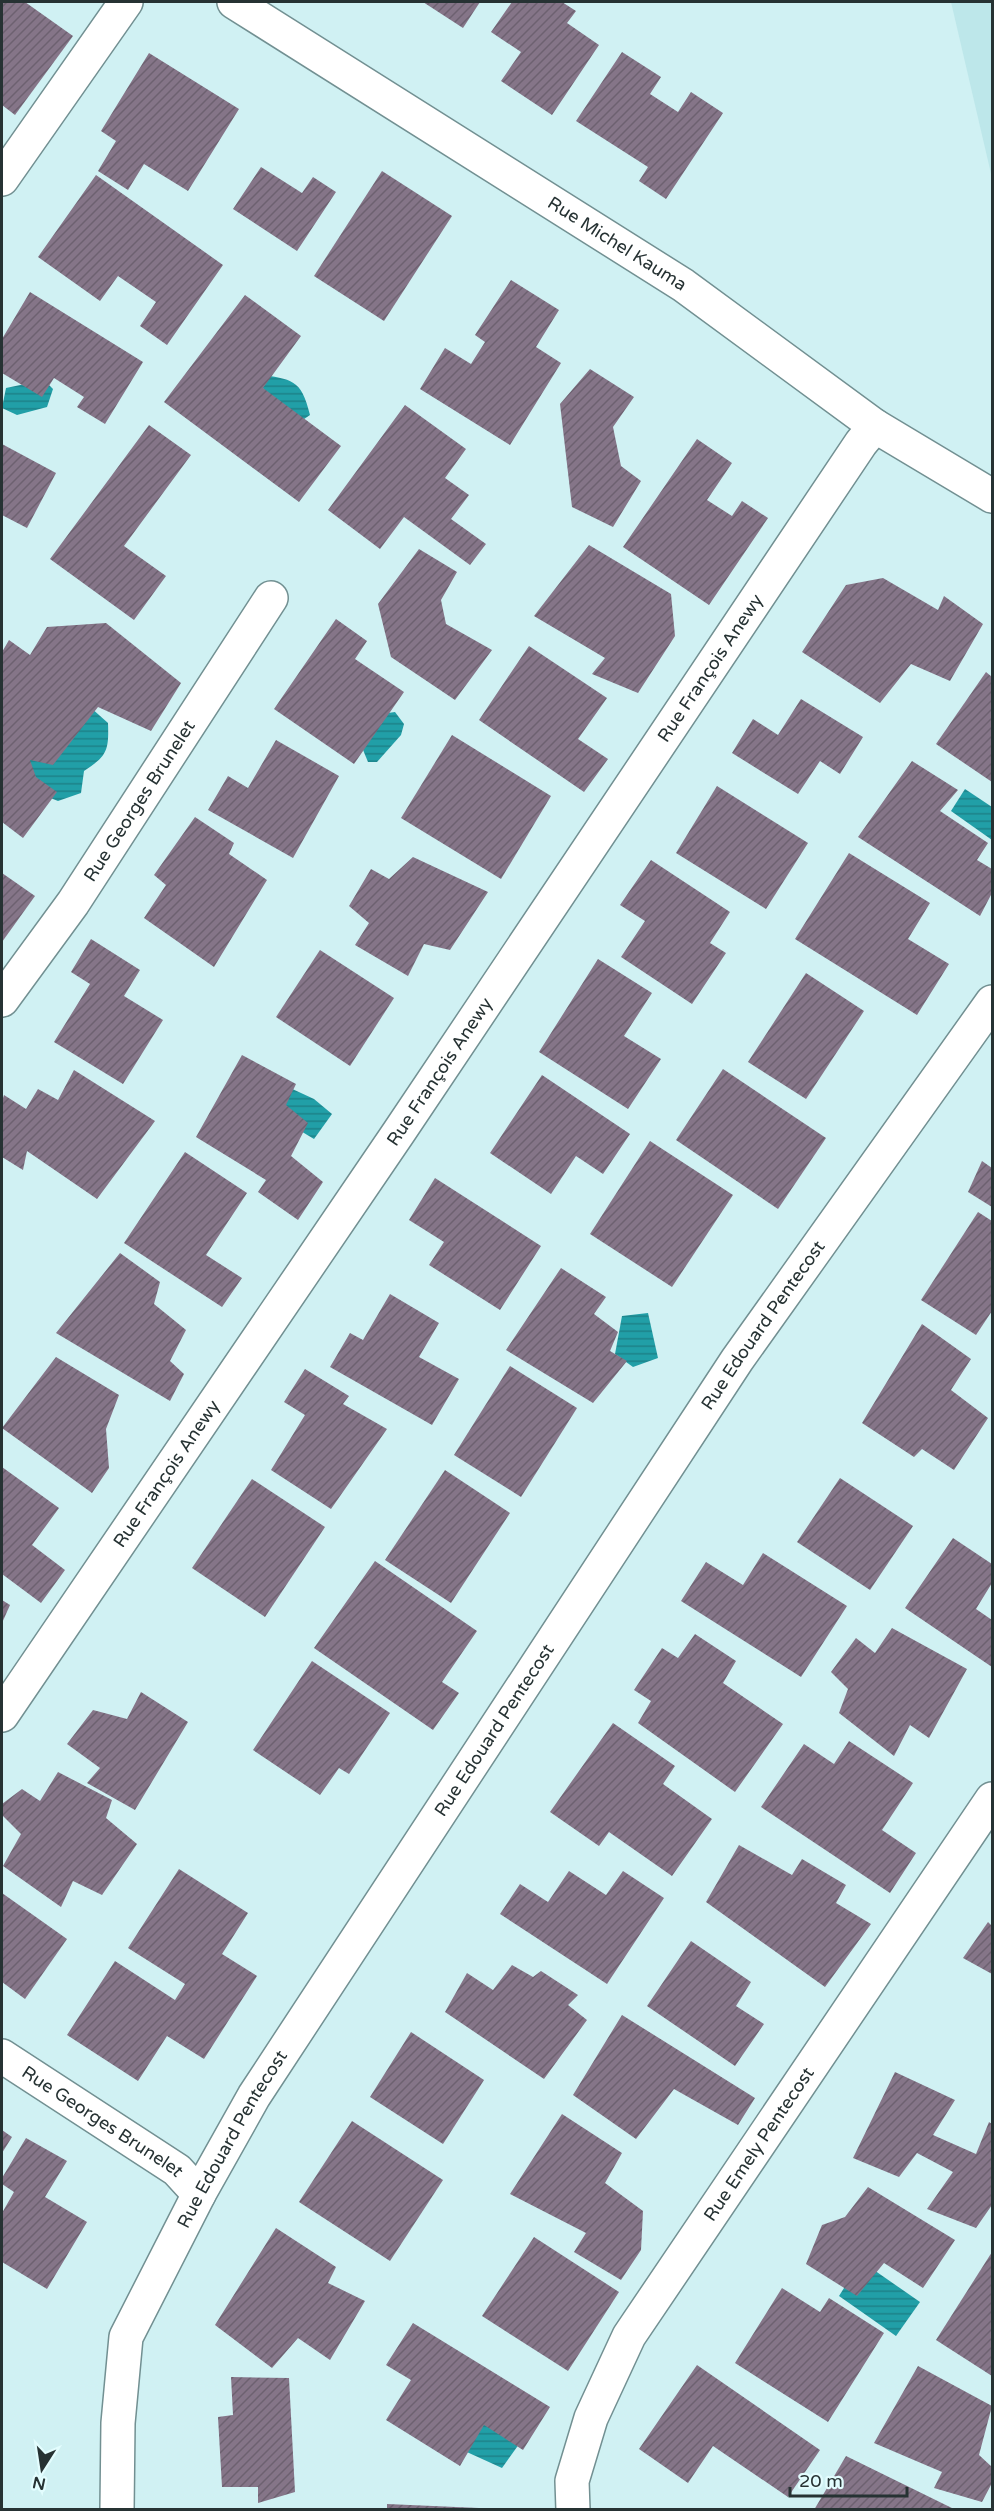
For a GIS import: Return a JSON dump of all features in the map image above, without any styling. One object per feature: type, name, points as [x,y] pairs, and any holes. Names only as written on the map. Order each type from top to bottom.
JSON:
[{"type":"street","points":[[2,179],[126,2]]},
{"type":"street","name":"Rue Michel Kauma","points":[[234,2],[683,285],[875,426],[993,496]]},
{"type":"street","name":"Rue François Anewy","points":[[2,1715],[399,1132],[861,443],[875,426]]},
{"type":"street","name":"Rue Georges Brunelet","points":[[2,1000],[73,903],[271,598]]},
{"type":"street","name":"Rue Edouard Pentecost","points":[[117,2510],[118,2423],[126,2337],[199,2194],[254,2096],[737,1360],[993,1002]]},
{"type":"street","name":"Rue Emely Pentecost","points":[[573,2510],[572,2481],[591,2418],[629,2336],[993,1799]]},
{"type":"street","name":"Rue Georges Brunelet","points":[[2,2056],[177,2170],[199,2194]]},
{"type":"shaded area","points":[[951,2],[992,2],[992,178]]},
{"type":"water","points":[[258,374],[287,380],[299,387],[310,415],[288,430],[273,416]]},
{"type":"water","points":[[44,380],[53,389],[47,407],[17,415],[2,408],[6,388]]},
{"type":"water","points":[[90,707],[108,723],[108,740],[102,757],[84,771],[81,793],[58,801],[33,791],[20,765]]},
{"type":"water","points":[[395,712],[404,724],[401,735],[377,762],[368,762],[361,745],[381,714]]},
{"type":"water","points":[[965,789],[992,807],[992,840],[951,811]]},
{"type":"water","points":[[288,1087],[314,1099],[332,1114],[314,1139],[274,1115]]},
{"type":"water","points":[[648,1313],[658,1358],[633,1367],[615,1354],[622,1316]]},
{"type":"water","points":[[861,2261],[920,2302],[896,2336],[839,2296]]},
{"type":"water","points":[[477,2414],[522,2440],[502,2468],[458,2448]]},
{"type":"building","points":[[2,2],[25,2],[73,36],[15,115],[2,105]]},
{"type":"building","points":[[423,2],[480,2],[463,28]]},
{"type":"building","points":[[512,2],[562,2],[576,11],[567,23],[599,45],[552,115],[501,81],[521,52],[491,32]]},
{"type":"building","points":[[622,52],[661,77],[650,94],[678,112],[691,92],[723,113],[666,199],[639,181],[648,167],[576,121]]},
{"type":"building","points":[[149,53],[239,109],[188,191],[144,164],[128,190],[98,171],[116,141],[101,131]]},
{"type":"building","points":[[261,167],[302,193],[313,177],[336,192],[297,251],[233,209]]},
{"type":"building","points":[[382,171],[452,216],[384,321],[314,276]]},
{"type":"building","points":[[96,175],[223,265],[167,345],[140,326],[156,302],[118,276],[100,301],[38,257]]},
{"type":"building","points":[[511,280],[559,310],[536,347],[561,363],[510,445],[420,389],[445,348],[471,364],[485,342],[475,335]]},
{"type":"building","points":[[30,292],[143,362],[105,424],[77,407],[84,397],[54,378],[42,397],[2,373],[2,339]]},
{"type":"building","points":[[245,295],[301,336],[263,388],[341,446],[299,502],[164,402]]},
{"type":"building","points":[[590,369],[634,397],[613,427],[621,466],[641,481],[613,527],[572,507],[560,404]]},
{"type":"building","points":[[405,405],[466,449],[445,478],[469,495],[451,519],[486,544],[470,565],[404,517],[380,549],[328,510]]},
{"type":"building","points":[[149,425],[191,455],[124,546],[166,576],[134,620],[50,559]]},
{"type":"building","points":[[697,439],[732,463],[707,500],[732,516],[742,501],[768,518],[709,605],[623,547]]},
{"type":"building","points":[[2,444],[56,473],[27,528],[2,515]]},
{"type":"building","points":[[589,545],[671,594],[675,636],[638,693],[592,674],[605,658],[534,616]]},
{"type":"building","points":[[419,549],[457,572],[441,600],[446,624],[492,650],[455,700],[391,657],[378,604]]},
{"type":"building","points":[[883,578],[938,610],[944,596],[983,624],[950,681],[911,664],[880,703],[802,652],[846,585]]},
{"type":"building","points":[[336,619],[367,641],[355,659],[404,692],[354,764],[274,709]]},
{"type":"building","points":[[106,623],[181,683],[151,731],[98,707],[53,765],[30,760],[36,777],[57,792],[23,838],[2,822],[2,652],[9,640],[30,655],[47,627]]},
{"type":"building","points":[[529,646],[607,698],[578,739],[608,759],[584,792],[479,720]]},
{"type":"building","points":[[986,672],[992,677],[992,782],[936,744]]},
{"type":"building","points":[[801,699],[863,737],[840,774],[820,761],[798,794],[732,753],[753,719],[778,735]]},
{"type":"building","points":[[452,735],[551,796],[501,879],[401,818]]},
{"type":"building","points":[[276,740],[339,776],[293,858],[208,810],[228,776],[248,788]]},
{"type":"building","points":[[912,761],[958,790],[940,811],[988,843],[977,860],[992,869],[992,893],[980,916],[858,837]]},
{"type":"building","points":[[717,786],[808,843],[766,909],[676,853]]},
{"type":"building","points":[[195,817],[234,843],[229,854],[267,880],[214,967],[144,918],[166,885],[154,875]]},
{"type":"building","points":[[849,853],[930,903],[908,939],[949,964],[917,1015],[795,939]]},
{"type":"building","points":[[413,857],[488,892],[450,950],[424,944],[408,976],[355,945],[369,923],[349,906],[371,869],[389,879]]},
{"type":"building","points":[[651,860],[730,912],[710,943],[726,953],[692,1004],[621,957],[645,921],[620,905]]},
{"type":"building","points":[[2,873],[35,896],[2,942]]},
{"type":"building","points":[[91,939],[140,970],[124,996],[163,1020],[123,1084],[54,1042],[90,984],[71,972]]},
{"type":"building","points":[[320,950],[394,998],[350,1066],[276,1017]]},
{"type":"building","points":[[598,959],[652,993],[624,1036],[661,1059],[628,1109],[539,1052]]},
{"type":"building","points":[[806,973],[864,1011],[806,1099],[748,1062]]},
{"type":"building","points":[[242,1055],[296,1084],[286,1105],[308,1123],[291,1156],[323,1182],[298,1220],[258,1192],[266,1180],[196,1137]]},
{"type":"building","points":[[723,1069],[826,1138],[778,1209],[676,1140]]},
{"type":"building","points":[[74,1070],[155,1121],[97,1199],[27,1151],[23,1170],[2,1157],[2,1101],[4,1095],[26,1109],[38,1089],[58,1100]]},
{"type":"building","points":[[542,1075],[630,1134],[603,1174],[576,1156],[551,1194],[490,1153]]},
{"type":"building","points":[[650,1141],[733,1195],[672,1287],[590,1234]]},
{"type":"building","points":[[185,1152],[247,1193],[206,1255],[242,1278],[222,1307],[124,1243]]},
{"type":"building","points":[[982,1161],[992,1168],[992,1207],[968,1192]]},
{"type":"building","points":[[435,1178],[541,1246],[500,1310],[429,1265],[444,1242],[409,1220]]},
{"type":"building","points":[[978,1212],[992,1221],[992,1311],[976,1335],[921,1300]]},
{"type":"building","points":[[120,1253],[160,1282],[154,1304],[186,1330],[170,1361],[184,1374],[170,1401],[56,1333]]},
{"type":"building","points":[[561,1268],[606,1297],[594,1314],[618,1332],[610,1351],[627,1361],[593,1403],[506,1350]]},
{"type":"building","points":[[390,1294],[439,1323],[419,1357],[459,1379],[432,1425],[330,1367],[350,1333],[363,1340]]},
{"type":"building","points":[[922,1324],[971,1359],[951,1390],[988,1418],[954,1470],[922,1449],[914,1457],[862,1423]]},
{"type":"building","points":[[56,1357],[119,1395],[106,1429],[109,1468],[92,1493],[2,1428]]},
{"type":"building","points":[[510,1366],[577,1408],[521,1497],[454,1455]]},
{"type":"building","points":[[305,1369],[349,1396],[343,1404],[387,1429],[331,1509],[271,1470],[305,1415],[284,1402]]},
{"type":"building","points":[[2,1467],[59,1508],[32,1545],[65,1570],[41,1603],[2,1574]]},
{"type":"building","points":[[445,1470],[510,1513],[451,1603],[385,1560]]},
{"type":"building","points":[[840,1478],[913,1526],[870,1590],[797,1542]]},
{"type":"building","points":[[252,1479],[325,1527],[265,1617],[192,1568]]},
{"type":"building","points":[[953,1538],[992,1564],[992,1583],[976,1609],[992,1620],[992,1667],[905,1608]]},
{"type":"building","points":[[763,1553],[847,1606],[801,1677],[681,1601],[706,1562],[743,1585]]},
{"type":"building","points":[[375,1561],[477,1631],[442,1682],[459,1693],[433,1730],[314,1648]]},
{"type":"building","points":[[2,1600],[10,1605],[2,1623]]},
{"type":"building","points":[[892,1628],[967,1669],[929,1738],[910,1725],[894,1756],[839,1713],[848,1689],[831,1672],[856,1638],[875,1653]]},
{"type":"building","points":[[695,1634],[736,1661],[723,1683],[783,1724],[735,1792],[638,1723],[651,1701],[634,1690],[662,1648],[678,1658]]},
{"type":"building","points":[[312,1661],[390,1713],[349,1774],[339,1768],[320,1795],[253,1750]]},
{"type":"building","points":[[141,1692],[188,1722],[135,1810],[87,1783],[100,1768],[67,1744],[93,1710],[127,1719]]},
{"type":"building","points":[[613,1723],[675,1766],[663,1784],[712,1819],[672,1876],[609,1832],[599,1846],[550,1812]]},
{"type":"building","points":[[849,1741],[913,1783],[882,1830],[916,1853],[890,1893],[761,1807],[804,1744],[834,1764]]},
{"type":"building","points":[[58,1772],[112,1800],[106,1818],[137,1844],[102,1895],[73,1881],[61,1907],[3,1866],[21,1834],[2,1815],[2,1804],[22,1789],[40,1801]]},
{"type":"building","points":[[739,1845],[792,1875],[802,1859],[846,1885],[836,1903],[871,1924],[825,1987],[706,1902]]},
{"type":"building","points":[[179,1869],[248,1913],[222,1954],[257,1976],[204,2059],[167,2036],[138,2081],[67,2035],[115,1961],[175,2000],[185,1984],[128,1948]]},
{"type":"building","points":[[569,1871],[606,1895],[623,1871],[664,1898],[607,1984],[500,1914],[520,1884],[548,1902]]},
{"type":"building","points":[[2,1893],[67,1939],[25,1999],[2,1982]]},
{"type":"building","points":[[988,1922],[992,1926],[992,1974],[963,1958]]},
{"type":"building","points":[[691,1941],[751,1982],[736,2006],[764,2024],[735,2066],[647,2006]]},
{"type":"building","points":[[512,1965],[533,1977],[541,1971],[578,1995],[568,2005],[587,2020],[544,2079],[445,2012],[467,1973],[493,1990]]},
{"type":"building","points":[[622,2015],[755,2098],[738,2125],[674,2089],[636,2139],[573,2095]]},
{"type":"building","points":[[411,2032],[484,2080],[443,2144],[370,2097]]},
{"type":"building","points":[[895,2072],[955,2100],[933,2135],[976,2154],[989,2122],[992,2124],[992,2205],[976,2228],[927,2209],[953,2172],[917,2153],[899,2177],[853,2158]]},
{"type":"building","points":[[562,2114],[622,2153],[605,2183],[643,2211],[641,2250],[621,2280],[574,2252],[586,2233],[510,2194]]},
{"type":"building","points":[[352,2121],[443,2180],[390,2261],[299,2202]]},
{"type":"building","points":[[2,2130],[12,2137],[2,2153]]},
{"type":"building","points":[[26,2138],[67,2161],[45,2197],[87,2222],[47,2289],[2,2262],[2,2213],[14,2192],[2,2184],[2,2178]]},
{"type":"building","points":[[868,2187],[955,2240],[923,2288],[884,2263],[857,2296],[806,2264],[822,2225],[845,2217]]},
{"type":"building","points":[[276,2228],[336,2267],[328,2283],[365,2301],[330,2360],[298,2338],[272,2368],[215,2325]]},
{"type":"building","points":[[534,2237],[619,2292],[568,2371],[482,2316]]},
{"type":"building","points":[[992,2252],[992,2376],[936,2340]]},
{"type":"building","points":[[782,2288],[820,2312],[829,2298],[884,2333],[828,2422],[735,2363]]},
{"type":"building","points":[[413,2323],[550,2407],[523,2450],[484,2425],[460,2466],[386,2420],[411,2380],[386,2365]]},
{"type":"building","points":[[697,2365],[820,2450],[788,2497],[713,2446],[688,2483],[639,2449]]},
{"type":"building","points":[[918,2366],[992,2406],[979,2455],[992,2467],[992,2483],[982,2502],[934,2488],[942,2472],[874,2443]]},
{"type":"building","points":[[231,2377],[289,2378],[295,2492],[258,2503],[258,2487],[222,2487],[218,2417],[233,2415]]},
{"type":"building","points":[[846,2456],[956,2510],[814,2510]]},
{"type":"building","points":[[387,2504],[479,2508],[479,2510],[387,2510]]}]
